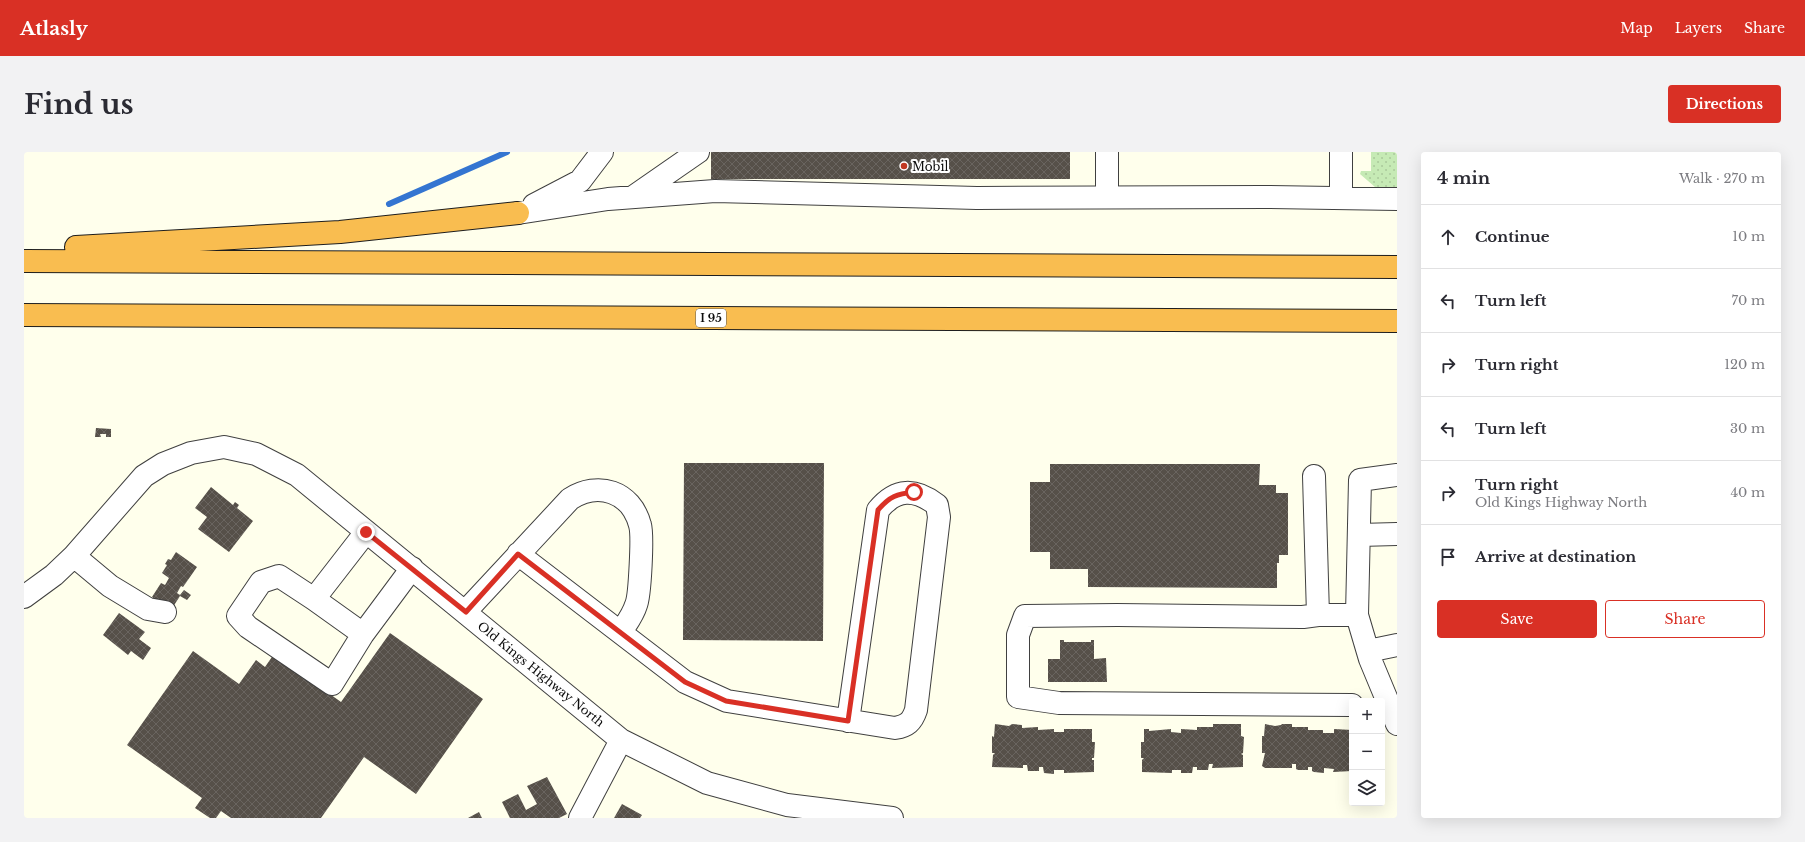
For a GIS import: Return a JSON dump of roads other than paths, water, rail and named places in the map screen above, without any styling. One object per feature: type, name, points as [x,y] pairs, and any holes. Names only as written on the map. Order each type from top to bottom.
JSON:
[{"type":"highway","points":[[24,250],[340,232],[518,213]]},
{"type":"highway","points":[[24,261],[1397,267]]},
{"type":"highway","name":"I 95","points":[[24,315],[1397,321]]},
{"type":"street","points":[[518,213],[580,181],[602,152]]},
{"type":"street","points":[[632,197],[698,152]]},
{"type":"street","points":[[1107,152],[1107,197]]},
{"type":"street","points":[[1341,152],[1341,198]]},
{"type":"street","points":[[518,213],[632,197],[714,191],[977,198],[1107,197],[1397,199]]},
{"type":"street","name":"Old Kings Highway North","points":[[24,597],[54,575],[74,556],[144,476],[163,464],[191,453],[224,447],[256,454],[297,475],[621,740],[707,783],[787,805],[892,818]]},
{"type":"street","points":[[1390,705],[1368,651],[1357,615],[1360,480],[1397,475]]},
{"type":"street","points":[[1314,476],[1318,615]]},
{"type":"street","points":[[466,612],[570,499],[580,492],[594,489],[607,490],[623,498],[634,512],[640,526],[639,590],[636,605],[621,632]]},
{"type":"street","points":[[518,554],[685,682],[726,701],[848,721],[895,728],[910,723],[916,710],[939,517],[937,505],[929,499],[914,492],[899,494],[887,499],[878,510],[848,721]]},
{"type":"street","points":[[314,599],[366,532]]},
{"type":"street","points":[[1359,534],[1397,534]]},
{"type":"street","points":[[74,556],[103,580],[148,610],[165,612]]},
{"type":"street","points":[[363,634],[279,576],[261,582],[238,616],[248,627],[332,684],[363,634],[412,568]]},
{"type":"street","points":[[1349,705],[1059,703],[1018,697],[1018,635],[1025,616],[1117,615],[1303,617],[1318,615],[1357,615]]},
{"type":"street","points":[[1368,651],[1397,645]]},
{"type":"street","points":[[580,818],[621,740]]},
{"type":"waterway","points":[[389,204],[507,152]]},
{"type":"place","name":"Mobil","points":[[904,166]]}]
